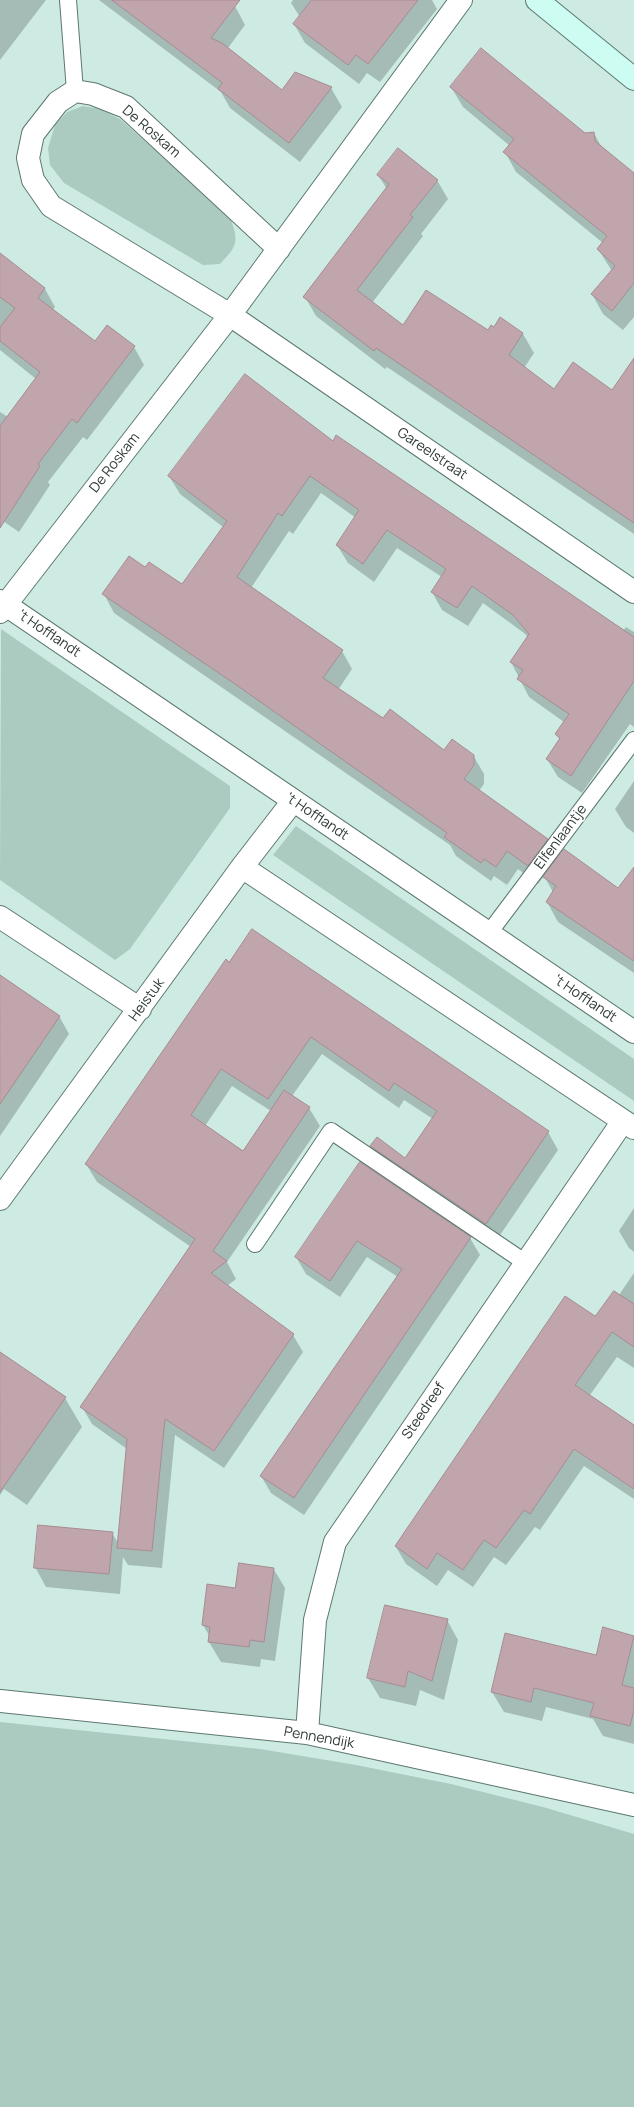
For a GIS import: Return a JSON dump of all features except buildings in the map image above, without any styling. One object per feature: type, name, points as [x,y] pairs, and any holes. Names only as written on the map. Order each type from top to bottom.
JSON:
[{"type":"street","name":"De Roskam","points":[[2,606],[230,315],[461,0]]},
{"type":"street","points":[[537,0],[634,79]]},
{"type":"street","name":"De Roskam","points":[[75,92],[93,94],[126,107],[279,249]]},
{"type":"street","points":[[75,92],[58,102],[33,134],[28,158],[33,180],[52,206],[230,315]]},
{"type":"street","name":"Gareelstraat","points":[[230,315],[634,592]]},
{"type":"street","name":"'t Hofflandt","points":[[2,606],[634,1032]]},
{"type":"street","name":"Heistuk","points":[[0,1199],[140,1009],[242,867],[293,801]]},
{"type":"street","points":[[242,867],[628,1124]]},
{"type":"street","points":[[0,917],[140,1009]]},
{"type":"street","name":"Steedreef","points":[[307,1733],[315,1620],[335,1542],[526,1263],[628,1124]]},
{"type":"street","name":"Pennendijk","points":[[0,1701],[307,1733],[634,1805]]},
{"type":"lane","points":[[68,0],[75,92]]},
{"type":"lane","name":"Elfenlaantje","points":[[489,933],[634,740]]},
{"type":"lane","points":[[256,1244],[330,1131],[526,1263]]},
{"type":"green space","points":[[83,106],[100,109],[120,119],[230,217],[235,232],[235,243],[220,264],[203,265],[64,183],[50,165],[48,148],[55,125],[67,112]]},
{"type":"green space","points":[[1,629],[230,786],[230,808],[130,949],[115,960],[0,880]]},
{"type":"green space","points":[[296,826],[634,1059],[634,1101],[273,855]]},
{"type":"green space","points":[[0,1722],[260,1749],[356,1765],[451,1784],[543,1807],[634,1834],[634,2107],[0,2107]]}]
